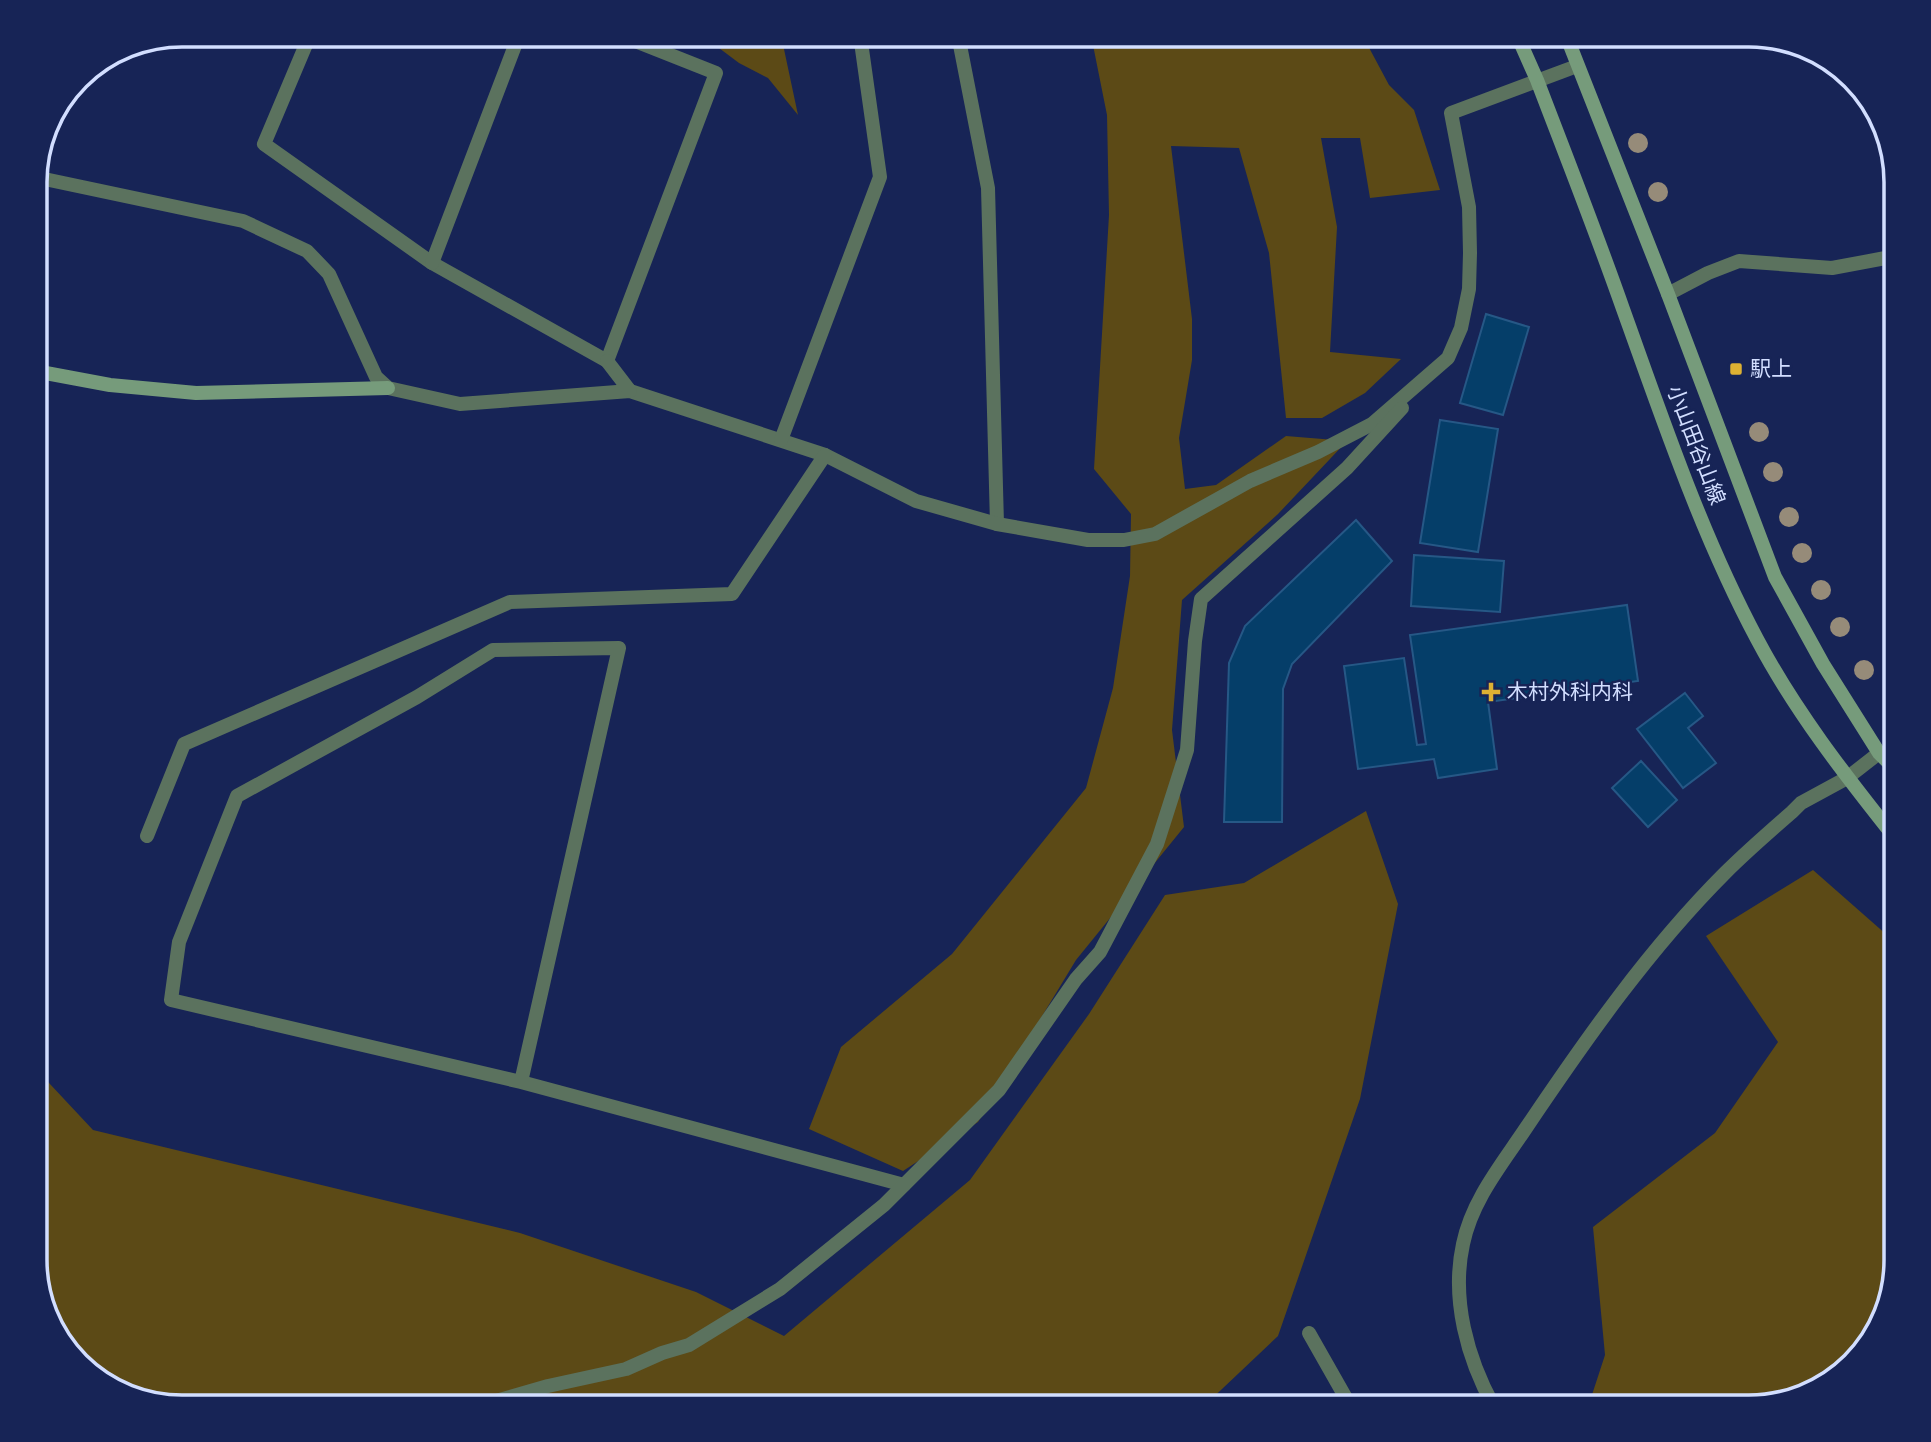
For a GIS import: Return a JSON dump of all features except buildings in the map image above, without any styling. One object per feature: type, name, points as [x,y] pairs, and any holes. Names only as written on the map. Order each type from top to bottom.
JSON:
[{"type":"main road","name":"小山田谷山線","points":[[1522,47],[1720,564],[1757,639],[1798,709],[1884,824]]},
{"type":"main road","name":"小山田谷山線","points":[[1570,47],[1668,293],[1775,577],[1823,664],[1884,758]]},
{"type":"main road","points":[[48,373],[110,385],[196,393],[388,388]]},
{"type":"street","points":[[305,48],[264,144],[432,262],[607,361],[630,391]]},
{"type":"street","points":[[432,262],[514,48]]},
{"type":"street","points":[[607,361],[716,74],[651,48]]},
{"type":"street","points":[[781,440],[880,177],[862,48]]},
{"type":"street","points":[[960,48],[988,188],[997,524]]},
{"type":"street","points":[[517,1395],[626,1369],[662,1353],[689,1345],[780,1289],[884,1205],[999,1090],[1076,979],[1100,952],[1157,845],[1187,750],[1195,640],[1201,599],[1347,468],[1448,358],[1461,328],[1469,289],[1470,253],[1469,207],[1451,113],[1577,66]]},
{"type":"street","points":[[48,180],[243,221],[307,251],[328,274],[376,377],[388,388],[460,404],[630,391],[825,454],[916,501],[997,524],[1088,540],[1124,540],[1155,534],[1250,481],[1318,452],[1372,424],[1448,358]]},
{"type":"street","points":[[1668,293],[1707,273],[1739,261],[1832,268],[1884,258]]},
{"type":"street","points":[[147,836],[184,744],[510,602],[732,594],[825,454]]},
{"type":"street","points":[[521,1082],[619,648],[493,650],[417,697],[237,796],[179,942],[171,1000],[521,1082],[904,1185]]},
{"type":"street","points":[[1489,1395],[1465,1333],[1458,1276],[1463,1242],[1477,1202],[1569,1065],[1659,946],[1725,873],[1801,803],[1847,778],[1879,753]]},
{"type":"street","points":[[1310,1334],[1343,1395]]},
{"type":"shaded area","points":[[1093,47],[1369,47],[1389,85],[1414,110],[1440,190],[1370,198],[1360,138],[1321,138],[1337,227],[1330,352],[1401,359],[1365,393],[1322,418],[1286,418],[1269,253],[1239,148],[1171,146],[1192,319],[1192,360],[1179,438],[1185,489],[1216,485],[1286,436],[1347,441],[1278,514],[1182,600],[1172,730],[1184,827],[1076,960],[978,1122],[903,1171],[809,1129],[841,1047],[952,954],[1086,788],[1113,688],[1130,576],[1131,514],[1094,469],[1109,215],[1107,115]]},
{"type":"shaded area","points":[[719,48],[784,48],[798,115],[768,78],[739,63]]},
{"type":"shaded area","points":[[1366,811],[1398,904],[1360,1099],[1278,1336],[1216,1395],[164,1394],[139,1388],[100,1367],[75,1342],[54,1303],[48,1269],[48,1082],[93,1130],[520,1233],[696,1292],[784,1336],[970,1180],[1089,1014],[1165,895],[1244,883]]},
{"type":"shaded area","points":[[1813,870],[1884,932],[1884,1260],[1879,1295],[1866,1327],[1844,1355],[1824,1372],[1792,1388],[1749,1395],[1592,1395],[1605,1355],[1593,1227],[1715,1133],[1778,1042],[1706,936]]},
{"type":"place","name":"駅上","points":[[1736,369]]},
{"type":"place","name":"木村外科内科","points":[[1491,692]]}]
